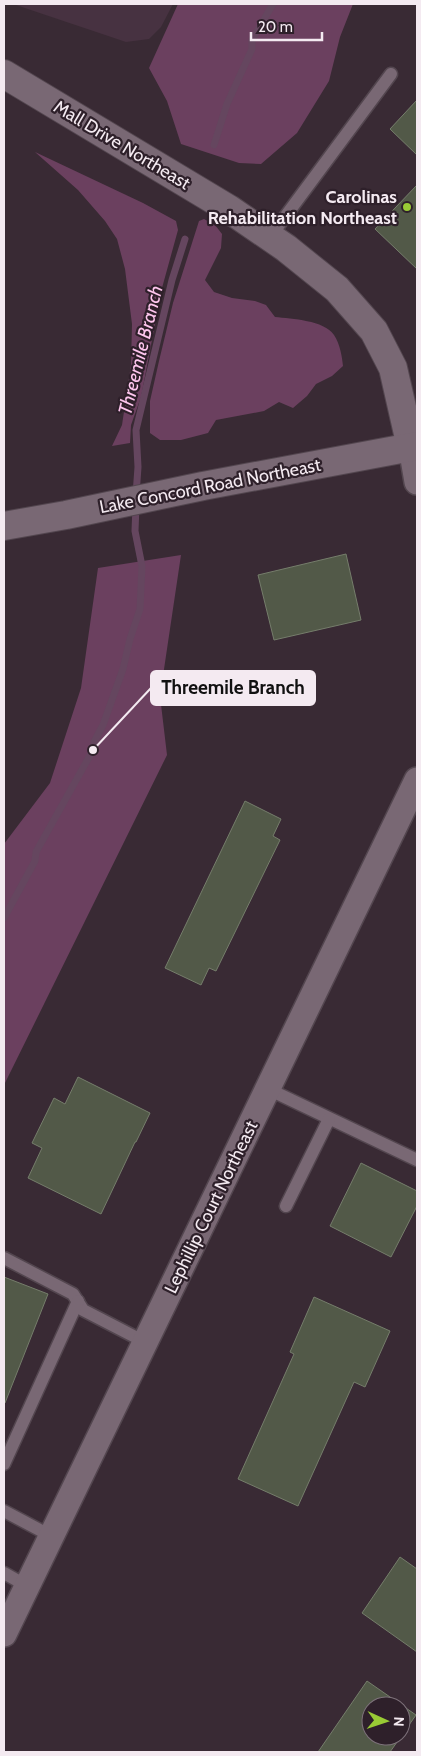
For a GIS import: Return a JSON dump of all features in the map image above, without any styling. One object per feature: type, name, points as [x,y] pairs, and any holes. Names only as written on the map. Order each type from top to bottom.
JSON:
[{"type":"street","name":"Mall Drive Northeast","points":[[4,74],[230,209],[270,237],[337,289],[374,331],[393,368],[414,447]]},
{"type":"street","points":[[414,447],[417,482]]},
{"type":"street","name":"Lake Concord Road Northeast","points":[[4,526],[203,486],[414,447]]},
{"type":"street","name":"Lephillip Court Northeast","points":[[4,1634],[417,780]]},
{"type":"lane","points":[[270,237],[391,74]]},
{"type":"lane","points":[[268,1089],[417,1160]]},
{"type":"lane","points":[[286,1206],[329,1119]]},
{"type":"lane","points":[[4,1258],[73,1294],[83,1310],[145,1342]]},
{"type":"lane","points":[[4,1464],[78,1302]]},
{"type":"lane","points":[[4,1511],[51,1536]]},
{"type":"lane","points":[[4,1573],[27,1586]]},
{"type":"shaded area","points":[[13,4],[173,4],[161,27],[149,39],[126,42]]},
{"type":"shaded area","points":[[178,4],[353,4],[340,37],[329,81],[297,133],[261,164],[239,163],[181,144],[167,101],[149,68]]},
{"type":"shaded area","points":[[35,152],[143,203],[176,221],[178,230],[162,288],[141,397],[131,425],[130,443],[112,446],[122,425],[131,365],[132,324],[125,269],[117,239],[105,221],[78,190]]},
{"type":"shaded area","points":[[204,219],[215,225],[222,234],[221,248],[205,280],[214,292],[266,305],[275,317],[307,321],[323,326],[336,339],[343,366],[332,376],[316,384],[307,396],[293,408],[279,402],[264,411],[216,420],[208,433],[181,440],[160,440],[150,433],[150,401],[173,303],[199,221]]},
{"type":"shaded area","points":[[181,555],[160,696],[167,755],[4,1085],[4,844],[50,783],[81,688],[98,568]]},
{"type":"building","name":"Carolinas Rehabilitation Northeast","points":[[417,100],[417,155],[390,129]]},
{"type":"building","name":"Carolinas Rehabilitation Northeast","points":[[417,185],[417,269],[375,229]]},
{"type":"building","points":[[346,554],[361,620],[274,640],[258,575]]},
{"type":"building","points":[[245,801],[281,819],[273,836],[280,840],[216,971],[209,968],[201,985],[165,968]]},
{"type":"building","points":[[78,1077],[150,1113],[101,1214],[28,1178],[42,1148],[32,1143],[54,1098],[65,1104]]},
{"type":"building","points":[[361,1163],[417,1191],[417,1206],[391,1257],[330,1226]]},
{"type":"building","points":[[4,1277],[48,1294],[5,1403],[4,1402]]},
{"type":"building","points":[[314,1297],[390,1331],[365,1387],[354,1382],[298,1506],[238,1479],[294,1354],[290,1352]]},
{"type":"building","points":[[400,1557],[417,1569],[417,1652],[362,1613]]},
{"type":"building","points":[[367,1681],[389,1696],[361,1696],[361,1746],[394,1746],[390,1752],[318,1752]]},
{"type":"building","points":[[411,1712],[416,1715],[411,1722]]},
{"type":"waterway","name":"Threemile Branch","points":[[214,145],[227,104],[252,49],[252,40],[273,4]]},
{"type":"waterway","name":"Threemile Branch","points":[[136,495],[138,467],[136,430],[172,280],[185,239]]},
{"type":"waterway","name":"Threemile Branch","points":[[4,918],[35,861],[36,852],[93,750],[94,742],[103,725],[123,669],[140,609],[142,566],[135,531],[136,506]]},
{"type":"place","name":"Carolinas Rehabilitation Northeast","points":[[407,207]]},
{"type":"place","name":"Threemile Branch","points":[[93,750]]}]
